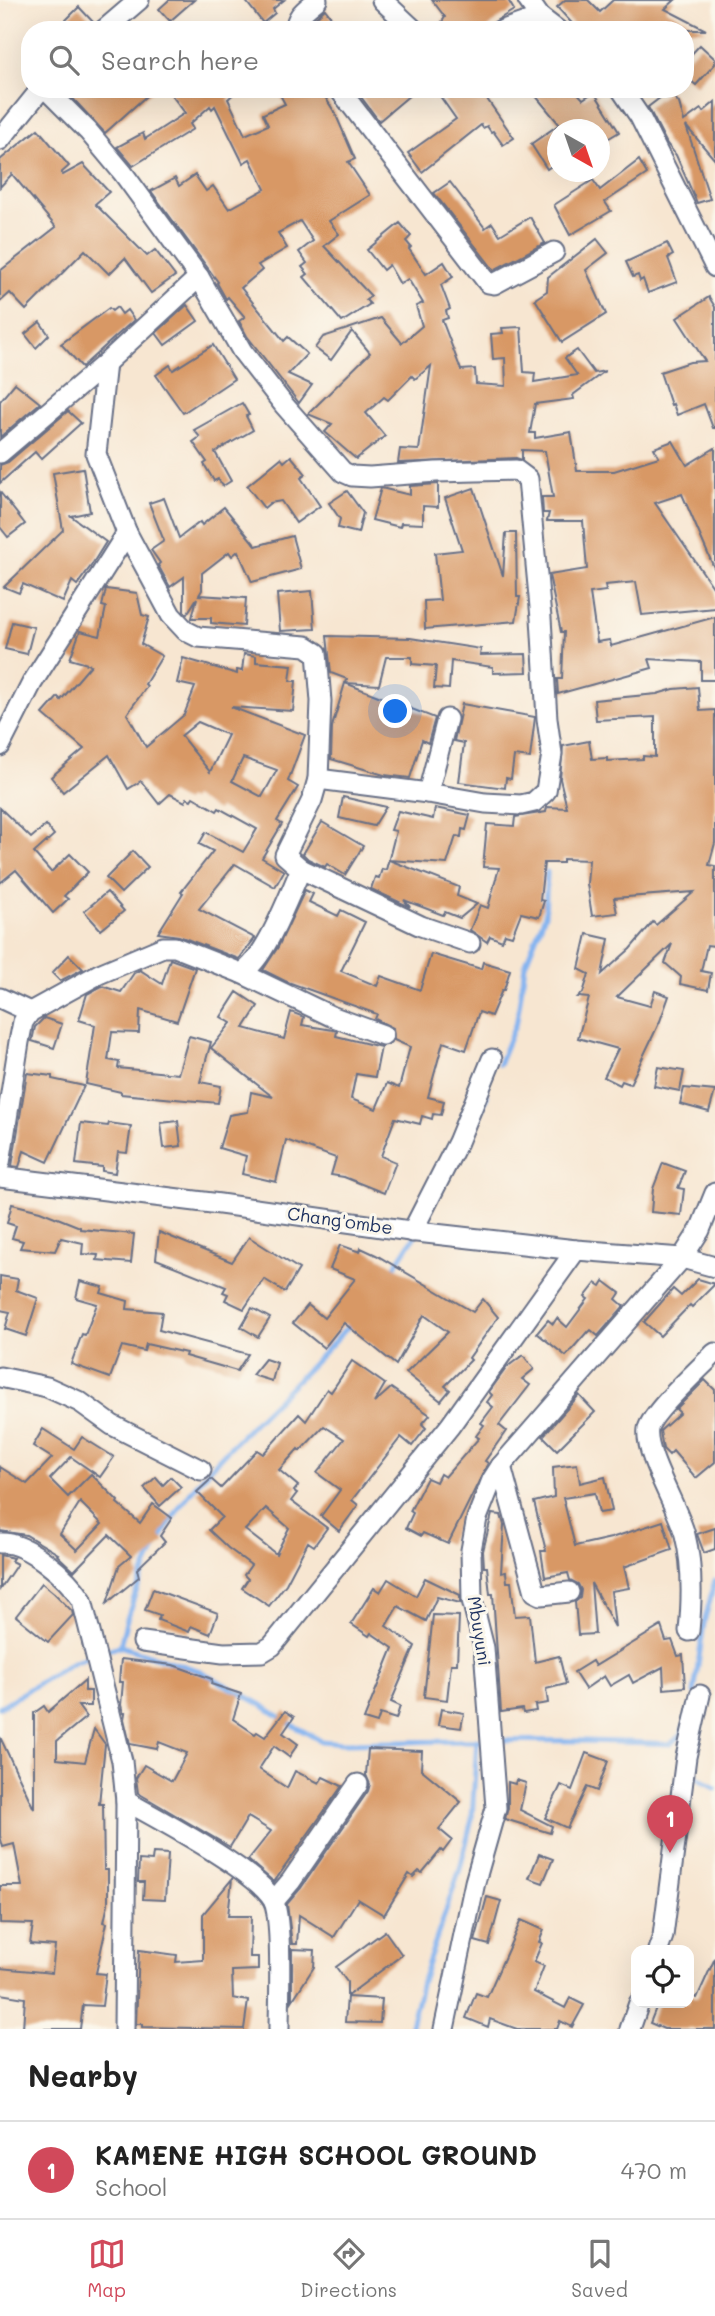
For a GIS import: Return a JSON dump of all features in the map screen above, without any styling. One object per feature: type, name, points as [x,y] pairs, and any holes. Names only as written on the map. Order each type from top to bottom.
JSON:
[{"type":"street","points":[[114,21],[139,0]]},
{"type":"street","points":[[297,21],[301,13],[317,0]]},
{"type":"street","points":[[382,0],[404,21]]},
{"type":"street","points":[[528,0],[545,21]]},
{"type":"street","points":[[529,21],[540,17]]},
{"type":"street","points":[[4,126],[34,98]]},
{"type":"street","points":[[53,98],[88,131],[123,173],[199,276],[242,351],[284,405],[343,472],[352,476],[370,477],[516,470],[528,479],[552,754],[548,785],[541,797],[521,805],[485,803],[318,779]]},
{"type":"street","points":[[346,98],[488,283],[494,284],[554,252]]},
{"type":"street","points":[[627,98],[640,117],[715,267]]},
{"type":"street","points":[[0,453],[106,363],[199,276]]},
{"type":"street","points":[[106,363],[96,454],[127,533],[171,615],[186,631],[198,637],[306,646],[317,653],[321,701],[318,779],[312,800],[285,855],[301,869],[421,926],[470,943]]},
{"type":"street","points":[[0,746],[32,682],[127,533]]},
{"type":"street","points":[[428,793],[447,719]]},
{"type":"street","points":[[241,973],[255,961],[270,935],[301,869]]},
{"type":"street","points":[[0,1163],[19,1042],[23,1022],[30,1012],[99,974],[163,947],[175,947],[241,973],[331,1016],[383,1035]]},
{"type":"street","points":[[0,999],[30,1012]]},
{"type":"street","points":[[412,1232],[458,1142],[492,1059]]},
{"type":"street","name":"Chang'ombe","points":[[0,1177],[220,1204],[412,1232],[576,1250],[682,1258],[715,1267]]},
{"type":"street","name":"Mbuyuni","points":[[444,2029],[475,1882],[496,1808],[484,1648],[472,1600],[471,1550],[477,1518],[501,1465],[682,1258],[700,1230],[715,1193]]},
{"type":"street","points":[[143,1642],[235,1653],[262,1652],[272,1646],[450,1426],[576,1250]]},
{"type":"street","points":[[689,1632],[692,1598],[686,1536],[676,1506],[648,1447],[648,1427],[664,1406],[715,1353]]},
{"type":"street","points":[[0,1377],[47,1387],[80,1402],[112,1425],[201,1470]]},
{"type":"street","points":[[501,1465],[535,1592],[541,1595],[569,1592]]},
{"type":"street","points":[[0,1543],[11,1543],[47,1564],[73,1586],[82,1600],[122,1761],[126,1801],[124,2029]]},
{"type":"street","points":[[660,1945],[686,1757],[700,1696]]},
{"type":"street","points":[[274,1901],[291,1881],[358,1784]]},
{"type":"street","points":[[126,1801],[179,1830],[228,1862],[261,1885],[274,1901],[278,1935],[279,2029]]},
{"type":"street","points":[[630,2029],[637,2008]]},
{"type":"building","points":[[169,0],[194,0],[170,21],[159,9]]},
{"type":"building","points":[[245,0],[284,0],[273,9],[275,13],[261,21]]},
{"type":"building","points":[[432,0],[508,0],[514,10],[496,21],[443,21],[445,17]]},
{"type":"building","points":[[565,0],[588,0],[600,12],[613,0],[675,0],[665,9],[688,21],[570,21],[557,7]]},
{"type":"building","points":[[79,7],[92,21],[65,21]]},
{"type":"building","points":[[325,9],[334,21],[312,21]]},
{"type":"building","points":[[694,24],[706,30],[694,30]]},
{"type":"building","points":[[700,45],[715,59],[715,64],[696,85],[694,83],[694,51]]},
{"type":"building","points":[[72,98],[144,98],[105,133]]},
{"type":"building","points":[[174,98],[229,98],[245,135],[268,125],[263,114],[285,104],[282,98],[326,98],[355,159],[348,162],[370,195],[329,221],[339,234],[324,246],[371,296],[366,300],[370,304],[342,322],[304,277],[308,274],[302,267],[307,263],[299,252],[313,241],[300,221],[278,233],[287,248],[258,265],[262,270],[241,288],[284,341],[288,337],[307,354],[288,374],[312,385],[299,403],[247,336],[239,321],[245,317],[228,297],[226,299],[218,282],[151,191],[175,178],[179,186],[195,175],[206,191],[213,186],[229,209],[265,189],[250,159],[243,163],[215,106],[212,109],[210,106],[190,124],[193,129],[133,166],[117,147],[143,133],[145,139],[185,113]]},
{"type":"building","points":[[362,98],[406,98],[379,121]]},
{"type":"building","points":[[441,98],[486,98],[514,138],[503,145],[493,131],[481,125],[422,172],[408,153],[456,119]]},
{"type":"building","points":[[537,98],[598,98],[619,132],[610,137],[610,119],[555,119]]},
{"type":"building","points":[[660,98],[675,98],[684,121],[701,109],[703,112],[715,102],[715,160],[686,126],[710,199],[697,203],[676,155],[667,144],[648,107]]},
{"type":"building","points":[[38,129],[69,166],[61,173],[63,175],[83,164],[109,192],[95,204],[147,256],[155,250],[175,276],[151,293],[125,258],[109,274],[85,250],[26,310],[10,293],[0,302],[0,271],[56,227],[12,174],[0,187],[0,160]]},
{"type":"building","points":[[547,133],[547,169],[531,144]]},
{"type":"building","points":[[639,160],[647,174],[605,202],[611,211],[570,235],[554,205],[590,182],[594,182],[600,190]]},
{"type":"building","points":[[450,182],[485,228],[492,223],[500,235],[530,217],[545,243],[494,270],[434,193]]},
{"type":"building","points":[[400,223],[411,236],[406,241],[411,247],[409,249],[426,274],[444,262],[453,277],[441,285],[450,309],[446,311],[448,318],[442,320],[461,370],[475,369],[476,384],[506,386],[505,358],[493,359],[491,334],[503,333],[502,328],[521,327],[524,372],[535,373],[534,382],[577,375],[565,358],[577,350],[594,373],[605,371],[573,395],[574,399],[535,404],[530,433],[535,433],[535,438],[571,432],[577,471],[614,471],[659,457],[654,448],[673,441],[687,465],[715,448],[715,570],[682,494],[655,503],[715,590],[715,608],[642,615],[636,582],[605,585],[606,591],[590,593],[597,642],[610,640],[611,646],[715,617],[715,680],[701,680],[701,662],[649,659],[652,668],[558,694],[557,679],[562,679],[564,632],[561,632],[549,575],[587,569],[583,521],[547,521],[549,513],[543,513],[542,497],[553,497],[545,451],[522,450],[522,460],[516,458],[398,463],[400,449],[419,450],[431,366],[415,379],[412,376],[388,400],[384,397],[366,413],[385,436],[356,459],[325,432],[332,424],[308,414],[370,353],[352,331],[331,360],[315,348],[323,337],[381,318],[402,343],[422,326],[416,306],[423,303],[408,279],[400,284],[389,265],[383,270],[367,250]]},
{"type":"building","points":[[597,239],[608,253],[586,270],[606,314],[562,342],[535,299],[547,291],[548,277]]},
{"type":"building","points":[[667,243],[673,255],[668,258],[677,282],[648,293],[643,279],[640,281],[638,275],[633,277],[626,262]]},
{"type":"building","points":[[709,297],[715,307],[715,428],[704,404],[677,415],[660,372],[690,362],[705,361],[677,318]]},
{"type":"building","points":[[187,305],[198,321],[165,345],[156,333]]},
{"type":"building","points":[[117,307],[122,314],[127,310],[134,320],[82,367],[61,344],[109,308],[112,311]]},
{"type":"building","points":[[40,322],[49,335],[36,348],[25,334]]},
{"type":"building","points":[[213,345],[234,379],[183,413],[156,375],[170,365],[173,370]]},
{"type":"building","points":[[15,383],[40,403],[0,437],[0,401]]},
{"type":"building","points":[[242,403],[253,430],[215,452],[231,481],[223,486],[218,479],[214,481],[204,464],[207,462],[193,442],[200,437],[194,430]]},
{"type":"building","points":[[68,411],[81,423],[41,459],[35,452],[0,483],[0,465],[8,462]]},
{"type":"building","points":[[291,456],[306,474],[301,478],[320,506],[296,523],[281,501],[270,503],[264,508],[247,486],[281,458],[284,462]]},
{"type":"building","points":[[83,468],[90,512],[71,516],[106,542],[91,566],[77,585],[72,581],[63,602],[23,584],[19,593],[4,587],[63,530],[53,473]]},
{"type":"building","points":[[438,484],[438,507],[423,506],[423,524],[401,523],[400,527],[372,520],[381,488],[410,495],[410,486]]},
{"type":"building","points":[[474,488],[503,576],[506,533],[516,533],[517,597],[520,597],[516,621],[425,629],[424,601],[440,600],[435,553],[462,550],[445,498]]},
{"type":"building","points":[[347,491],[363,513],[358,533],[338,528],[340,519],[329,503]]},
{"type":"building","points":[[0,492],[25,524],[8,537],[0,527]]},
{"type":"building","points":[[164,498],[179,538],[200,522],[202,525],[224,507],[256,546],[292,536],[301,569],[252,582],[238,551],[232,556],[229,552],[202,573],[202,590],[199,595],[246,598],[244,626],[211,623],[211,618],[192,618],[197,598],[187,614],[184,611],[184,577],[170,587],[151,550],[164,541],[149,503]]},
{"type":"building","points":[[106,589],[137,593],[142,615],[149,617],[141,644],[162,656],[145,684],[147,686],[127,714],[146,747],[184,715],[195,687],[177,683],[183,658],[237,674],[237,670],[242,671],[244,654],[256,656],[256,662],[292,665],[290,681],[296,681],[293,711],[231,707],[305,735],[288,781],[298,787],[277,821],[282,824],[262,858],[284,871],[275,887],[235,864],[199,909],[255,938],[239,959],[179,936],[158,933],[183,893],[181,892],[213,851],[199,844],[206,832],[243,852],[257,829],[193,797],[191,800],[187,798],[185,802],[170,794],[159,804],[141,781],[128,789],[109,755],[63,792],[51,777],[84,749],[43,714],[58,697],[61,700],[91,665],[70,659],[80,631],[100,636],[106,607],[102,606]],"holes":[[[198,722],[228,735],[210,772],[181,736]],[[243,758],[277,770],[262,797],[232,781]]]},
{"type":"building","points":[[312,591],[315,629],[280,631],[277,594]]},
{"type":"building","points":[[12,622],[34,627],[27,654],[5,649]]},
{"type":"building","points":[[327,636],[410,638],[481,649],[480,655],[526,654],[527,672],[493,673],[493,667],[451,661],[449,689],[434,688],[436,666],[412,664],[412,657],[386,657],[379,685],[346,683],[347,679],[331,673]]},
{"type":"building","points":[[345,683],[435,718],[428,743],[422,740],[410,778],[384,775],[331,759],[332,727]]},
{"type":"building","points":[[698,687],[700,711],[715,710],[715,843],[709,865],[715,866],[715,946],[707,945],[701,971],[711,973],[708,990],[680,984],[681,977],[665,963],[672,944],[617,997],[650,1006],[655,991],[669,996],[630,1084],[622,1081],[620,1085],[604,1077],[618,1049],[578,1038],[589,998],[578,997],[583,993],[589,974],[579,969],[587,934],[609,939],[602,974],[630,949],[653,922],[656,925],[694,892],[614,898],[617,913],[592,916],[587,884],[589,860],[563,859],[563,863],[544,863],[540,900],[544,901],[539,917],[521,913],[512,936],[505,934],[502,941],[490,936],[487,942],[470,930],[480,905],[488,908],[499,868],[483,867],[487,824],[514,826],[515,817],[546,812],[547,807],[567,808],[560,779],[563,746],[589,741],[592,759],[607,758],[607,761],[655,757],[655,717],[596,720],[594,700]]},
{"type":"building","points":[[462,704],[535,717],[530,758],[514,756],[511,779],[506,778],[505,788],[459,782],[464,743],[454,741]]},
{"type":"building","points":[[343,797],[386,807],[374,826],[339,818]]},
{"type":"building","points":[[0,808],[31,838],[46,825],[54,835],[34,853],[51,872],[70,854],[88,872],[64,896],[68,899],[53,913],[16,870],[0,883]]},
{"type":"building","points":[[435,808],[470,815],[466,830],[462,829],[461,837],[456,836],[447,864],[389,860],[459,887],[457,896],[477,904],[460,918],[445,912],[443,915],[404,900],[410,907],[371,889],[375,877],[379,878],[382,869],[386,870],[396,831],[391,830],[398,811],[433,819]]},
{"type":"building","points":[[322,822],[363,846],[345,875],[327,864],[325,867],[308,859],[303,854]]},
{"type":"building","points":[[133,851],[148,867],[121,893],[106,878]]},
{"type":"building","points":[[305,890],[313,894],[309,902],[338,916],[341,910],[365,922],[341,971],[377,986],[381,976],[420,990],[431,954],[481,969],[483,962],[510,970],[491,1016],[479,1012],[466,1050],[443,1042],[428,1097],[444,1101],[441,1115],[433,1114],[432,1119],[422,1116],[420,1124],[395,1118],[381,1156],[396,1162],[384,1193],[344,1177],[331,1175],[336,1158],[286,1140],[276,1182],[242,1174],[246,1156],[219,1148],[229,1115],[248,1112],[251,1092],[273,1097],[211,1048],[231,1023],[221,1017],[237,992],[258,1006],[244,1028],[284,1039],[291,1012],[304,1017],[302,1025],[337,1031],[336,1036],[381,1047],[375,1077],[356,1074],[351,1099],[376,1109],[387,1083],[399,1088],[410,1047],[394,1040],[393,1028],[375,1019],[377,1014],[285,981],[263,970],[278,947]]},
{"type":"building","points":[[107,892],[124,911],[101,930],[84,911]]},
{"type":"building","points":[[69,955],[83,969],[60,981],[52,973]]},
{"type":"building","points":[[170,959],[195,968],[177,1021],[140,1010],[139,1033],[112,1032],[108,1060],[119,1062],[118,1068],[178,1074],[189,1036],[211,1042],[200,1082],[221,1086],[218,1103],[121,1094],[86,1084],[95,1025],[79,1020],[87,994],[102,986],[121,992],[134,973],[140,970],[162,984]]},
{"type":"building","points":[[44,1018],[62,1024],[54,1048],[32,1041],[35,1027]]},
{"type":"building","points":[[658,1067],[684,1071],[680,1091],[654,1086]]},
{"type":"building","points":[[27,1073],[52,1076],[52,1079],[84,1086],[48,1162],[24,1151],[19,1167],[12,1166]]},
{"type":"building","points":[[684,1088],[715,1091],[709,1112],[680,1104]]},
{"type":"building","points":[[178,1121],[181,1146],[164,1148],[161,1123]]},
{"type":"building","points":[[81,1123],[131,1126],[127,1153],[118,1152],[115,1173],[102,1171],[102,1167],[76,1164]]},
{"type":"building","points":[[663,1163],[685,1171],[678,1188],[684,1189],[681,1215],[651,1212],[653,1189]]},
{"type":"building","points":[[12,1204],[40,1211],[80,1229],[134,1234],[131,1263],[97,1260],[98,1255],[82,1254],[83,1243],[61,1238],[55,1251],[20,1248],[23,1241],[12,1238],[16,1226],[7,1223]]},
{"type":"building","points":[[159,1232],[232,1262],[249,1237],[299,1269],[285,1292],[264,1279],[244,1309],[225,1300],[228,1294],[223,1292],[226,1287],[156,1259]]},
{"type":"building","points":[[340,1245],[360,1252],[361,1248],[376,1255],[473,1312],[483,1299],[498,1317],[469,1358],[471,1360],[445,1386],[450,1390],[441,1401],[406,1373],[448,1332],[424,1315],[396,1365],[344,1323],[324,1348],[293,1323],[308,1305],[324,1318],[355,1279],[330,1269]]},
{"type":"building","points":[[0,1276],[18,1279],[16,1290],[38,1298],[26,1336],[5,1329],[10,1312],[0,1310]]},
{"type":"building","points":[[698,1279],[715,1284],[660,1336],[644,1322],[673,1289],[681,1296]]},
{"type":"building","points":[[80,1281],[103,1287],[101,1293],[128,1301],[127,1309],[162,1312],[159,1330],[248,1354],[237,1371],[185,1356],[186,1353],[146,1344],[144,1351],[122,1346],[110,1378],[71,1364],[97,1304],[76,1298]]},
{"type":"building","points":[[604,1281],[620,1293],[616,1299],[624,1306],[598,1336],[591,1330],[587,1332],[566,1356],[537,1333],[548,1320],[553,1324],[557,1318],[567,1327],[588,1299],[585,1297],[596,1283],[601,1286]]},
{"type":"building","points":[[252,1308],[270,1318],[258,1337],[241,1327]]},
{"type":"building","points":[[523,1355],[534,1369],[522,1379],[530,1385],[499,1425],[506,1431],[485,1461],[488,1463],[448,1544],[423,1533],[421,1536],[406,1528],[413,1513],[410,1511],[427,1478],[436,1482],[440,1474],[445,1477],[479,1438],[476,1436],[484,1425],[481,1423],[493,1407],[487,1402],[492,1395],[489,1392],[507,1367]]},
{"type":"building","points":[[265,1359],[277,1363],[272,1381],[252,1375]]},
{"type":"building","points":[[352,1361],[385,1384],[374,1403],[391,1388],[430,1415],[422,1424],[426,1428],[412,1446],[401,1437],[352,1500],[358,1505],[339,1531],[321,1516],[340,1490],[317,1473],[344,1439],[324,1426],[279,1470],[298,1486],[291,1501],[327,1528],[314,1546],[308,1542],[286,1584],[269,1606],[242,1588],[248,1579],[244,1575],[251,1565],[209,1530],[222,1517],[197,1492],[211,1479],[221,1488],[257,1450],[263,1454],[299,1414],[306,1421],[327,1389],[331,1392]],"holes":[[[266,1508],[289,1528],[276,1554],[245,1530]]]},
{"type":"building","points":[[705,1380],[715,1390],[715,1462],[696,1478],[673,1451],[669,1455],[663,1449],[660,1431],[680,1413],[676,1409]]},
{"type":"building","points":[[579,1395],[595,1412],[557,1450],[543,1436]]},
{"type":"building","points":[[43,1429],[74,1449],[82,1437],[114,1457],[100,1477],[71,1457],[50,1479],[68,1497],[91,1474],[117,1503],[140,1523],[153,1504],[172,1518],[160,1536],[165,1542],[137,1569],[139,1577],[107,1603],[119,1566],[131,1556],[109,1535],[74,1571],[58,1554],[26,1535],[0,1531],[0,1467],[27,1484],[52,1458],[33,1446]],"holes":[[[80,1502],[102,1524],[77,1550],[60,1534]]]},
{"type":"building","points":[[577,1464],[580,1483],[605,1477],[612,1511],[599,1513],[595,1493],[563,1498],[575,1546],[611,1538],[663,1521],[672,1550],[624,1567],[629,1588],[611,1591],[615,1627],[591,1583],[595,1634],[578,1635],[575,1602],[580,1598],[581,1590],[578,1584],[570,1580],[568,1573],[545,1577],[541,1551],[546,1551],[534,1502],[554,1497],[553,1467]]},
{"type":"building","points":[[156,1477],[163,1485],[171,1477],[181,1487],[160,1506],[144,1488]]},
{"type":"building","points":[[492,1514],[501,1515],[504,1525],[501,1573],[506,1572],[507,1582],[511,1582],[515,1616],[530,1615],[535,1662],[559,1656],[566,1684],[546,1689],[548,1703],[535,1705],[536,1711],[523,1713],[522,1709],[501,1712],[493,1594],[490,1594],[483,1551]]},
{"type":"building","points":[[715,1528],[715,1549],[704,1553],[697,1534]]},
{"type":"building","points":[[0,1555],[13,1558],[11,1561],[17,1564],[0,1589]]},
{"type":"building","points":[[425,1578],[460,1595],[460,1603],[437,1597],[426,1621],[398,1606],[386,1626],[415,1646],[391,1702],[400,1706],[396,1719],[380,1714],[377,1723],[364,1719],[393,1648],[371,1633],[369,1636],[351,1624],[374,1588],[380,1592],[388,1579],[416,1596]]},
{"type":"building","points":[[42,1583],[73,1615],[48,1642],[16,1616]]},
{"type":"building","points":[[153,1589],[218,1613],[210,1634],[191,1626],[189,1632],[158,1620],[160,1615],[145,1610]]},
{"type":"building","points":[[433,1615],[459,1616],[457,1664],[451,1664],[447,1700],[424,1697]]},
{"type":"building","points":[[661,1626],[666,1641],[672,1640],[678,1656],[683,1655],[685,1687],[664,1689],[663,1667],[633,1683],[629,1675],[610,1686],[604,1676],[585,1689],[574,1672],[592,1661],[595,1666]]},
{"type":"building","points":[[121,1659],[173,1665],[212,1679],[211,1684],[241,1694],[233,1719],[255,1734],[257,1732],[265,1737],[285,1711],[294,1717],[283,1733],[298,1744],[289,1757],[274,1746],[259,1769],[287,1788],[295,1771],[319,1783],[323,1777],[342,1786],[274,1882],[248,1860],[271,1831],[248,1817],[230,1847],[138,1793],[136,1778],[144,1765],[172,1781],[187,1753],[159,1742],[157,1749],[130,1744],[121,1705]]},
{"type":"building","points":[[85,1680],[85,1691],[91,1691],[91,1706],[78,1706],[86,1717],[57,1741],[57,1759],[85,1762],[94,1729],[105,1744],[99,1804],[103,1804],[104,1870],[108,1870],[108,1904],[104,1922],[107,1923],[96,1973],[106,1974],[102,2006],[83,2005],[80,2029],[23,2029],[25,1998],[0,1994],[0,1968],[52,1973],[55,1946],[30,1944],[33,1924],[0,1923],[0,1886],[22,1886],[14,1844],[3,1847],[0,1836],[0,1737],[34,1809],[34,1713],[44,1706],[48,1712]]},
{"type":"building","points":[[441,1709],[464,1713],[461,1728],[438,1725]]},
{"type":"building","points":[[368,1749],[422,1751],[421,1769],[461,1802],[439,1829],[452,1840],[422,1873],[419,1871],[413,1877],[409,1874],[384,1915],[358,1899],[334,1937],[299,1915],[297,1944],[292,1944],[287,1904],[368,1791]]},
{"type":"building","points":[[586,1753],[608,1761],[597,1791],[587,1787],[567,1828],[545,1818],[561,1785],[572,1790]]},
{"type":"building","points":[[516,1780],[526,1783],[520,1810],[552,1826],[550,1833],[505,1819],[508,1808],[508,1782],[515,1784]]},
{"type":"building","points":[[153,1853],[168,1854],[165,1900],[143,1899],[144,1882],[138,1882],[139,1860],[152,1861]]},
{"type":"building","points":[[539,1854],[553,1859],[543,1883],[529,1878]]},
{"type":"building","points":[[232,1879],[228,1916],[251,1916],[250,1957],[258,1957],[258,1970],[232,1971],[233,1998],[248,2001],[244,2029],[142,2027],[142,2024],[136,2024],[139,1950],[177,1955],[176,1962],[203,1960],[203,1914]]},
{"type":"building","points":[[487,1897],[501,1901],[489,1945],[475,1941]]},
{"type":"building","points":[[521,1920],[544,1930],[534,1962],[544,1966],[534,1992],[565,2008],[570,1998],[584,2005],[572,2027],[560,2021],[557,2029],[517,2029],[490,2019],[488,2027],[466,2018],[476,1993],[487,1997]]},
{"type":"building","points":[[385,1931],[402,1955],[347,1996],[347,1982],[336,1967]]},
{"type":"building","points":[[292,1949],[315,1950],[314,1967],[292,2001]]},
{"type":"building","points":[[715,1958],[715,2029],[664,2029],[650,2023],[656,2008],[694,2008],[694,1997],[697,1998]]},
{"type":"building","points":[[347,1997],[382,1999],[380,2023],[345,2022]]},
{"type":"waterway","points":[[499,1064],[517,1020],[525,965],[545,915],[547,872]]},
{"type":"waterway","points":[[476,1122],[487,1096]]},
{"type":"waterway","points":[[392,1271],[415,1236]]},
{"type":"waterway","points":[[120,1646],[143,1575],[178,1509],[226,1451],[351,1323]]},
{"type":"waterway","points":[[694,1693],[704,1623],[715,1580]]},
{"type":"waterway","points":[[101,1652],[120,1646],[200,1671],[321,1741],[670,1744],[681,1736],[684,1726]]},
{"type":"waterway","points":[[0,1707],[73,1662],[92,1655]]},
{"type":"waterway","points":[[410,2029],[422,1981],[460,1869],[472,1819],[477,1740]]},
{"type":"waterway","points":[[688,1771],[715,1788]]},
{"type":"place","name":"KAMENE HIGH SCHOOL GROUND","points":[[670,1853]]}]
